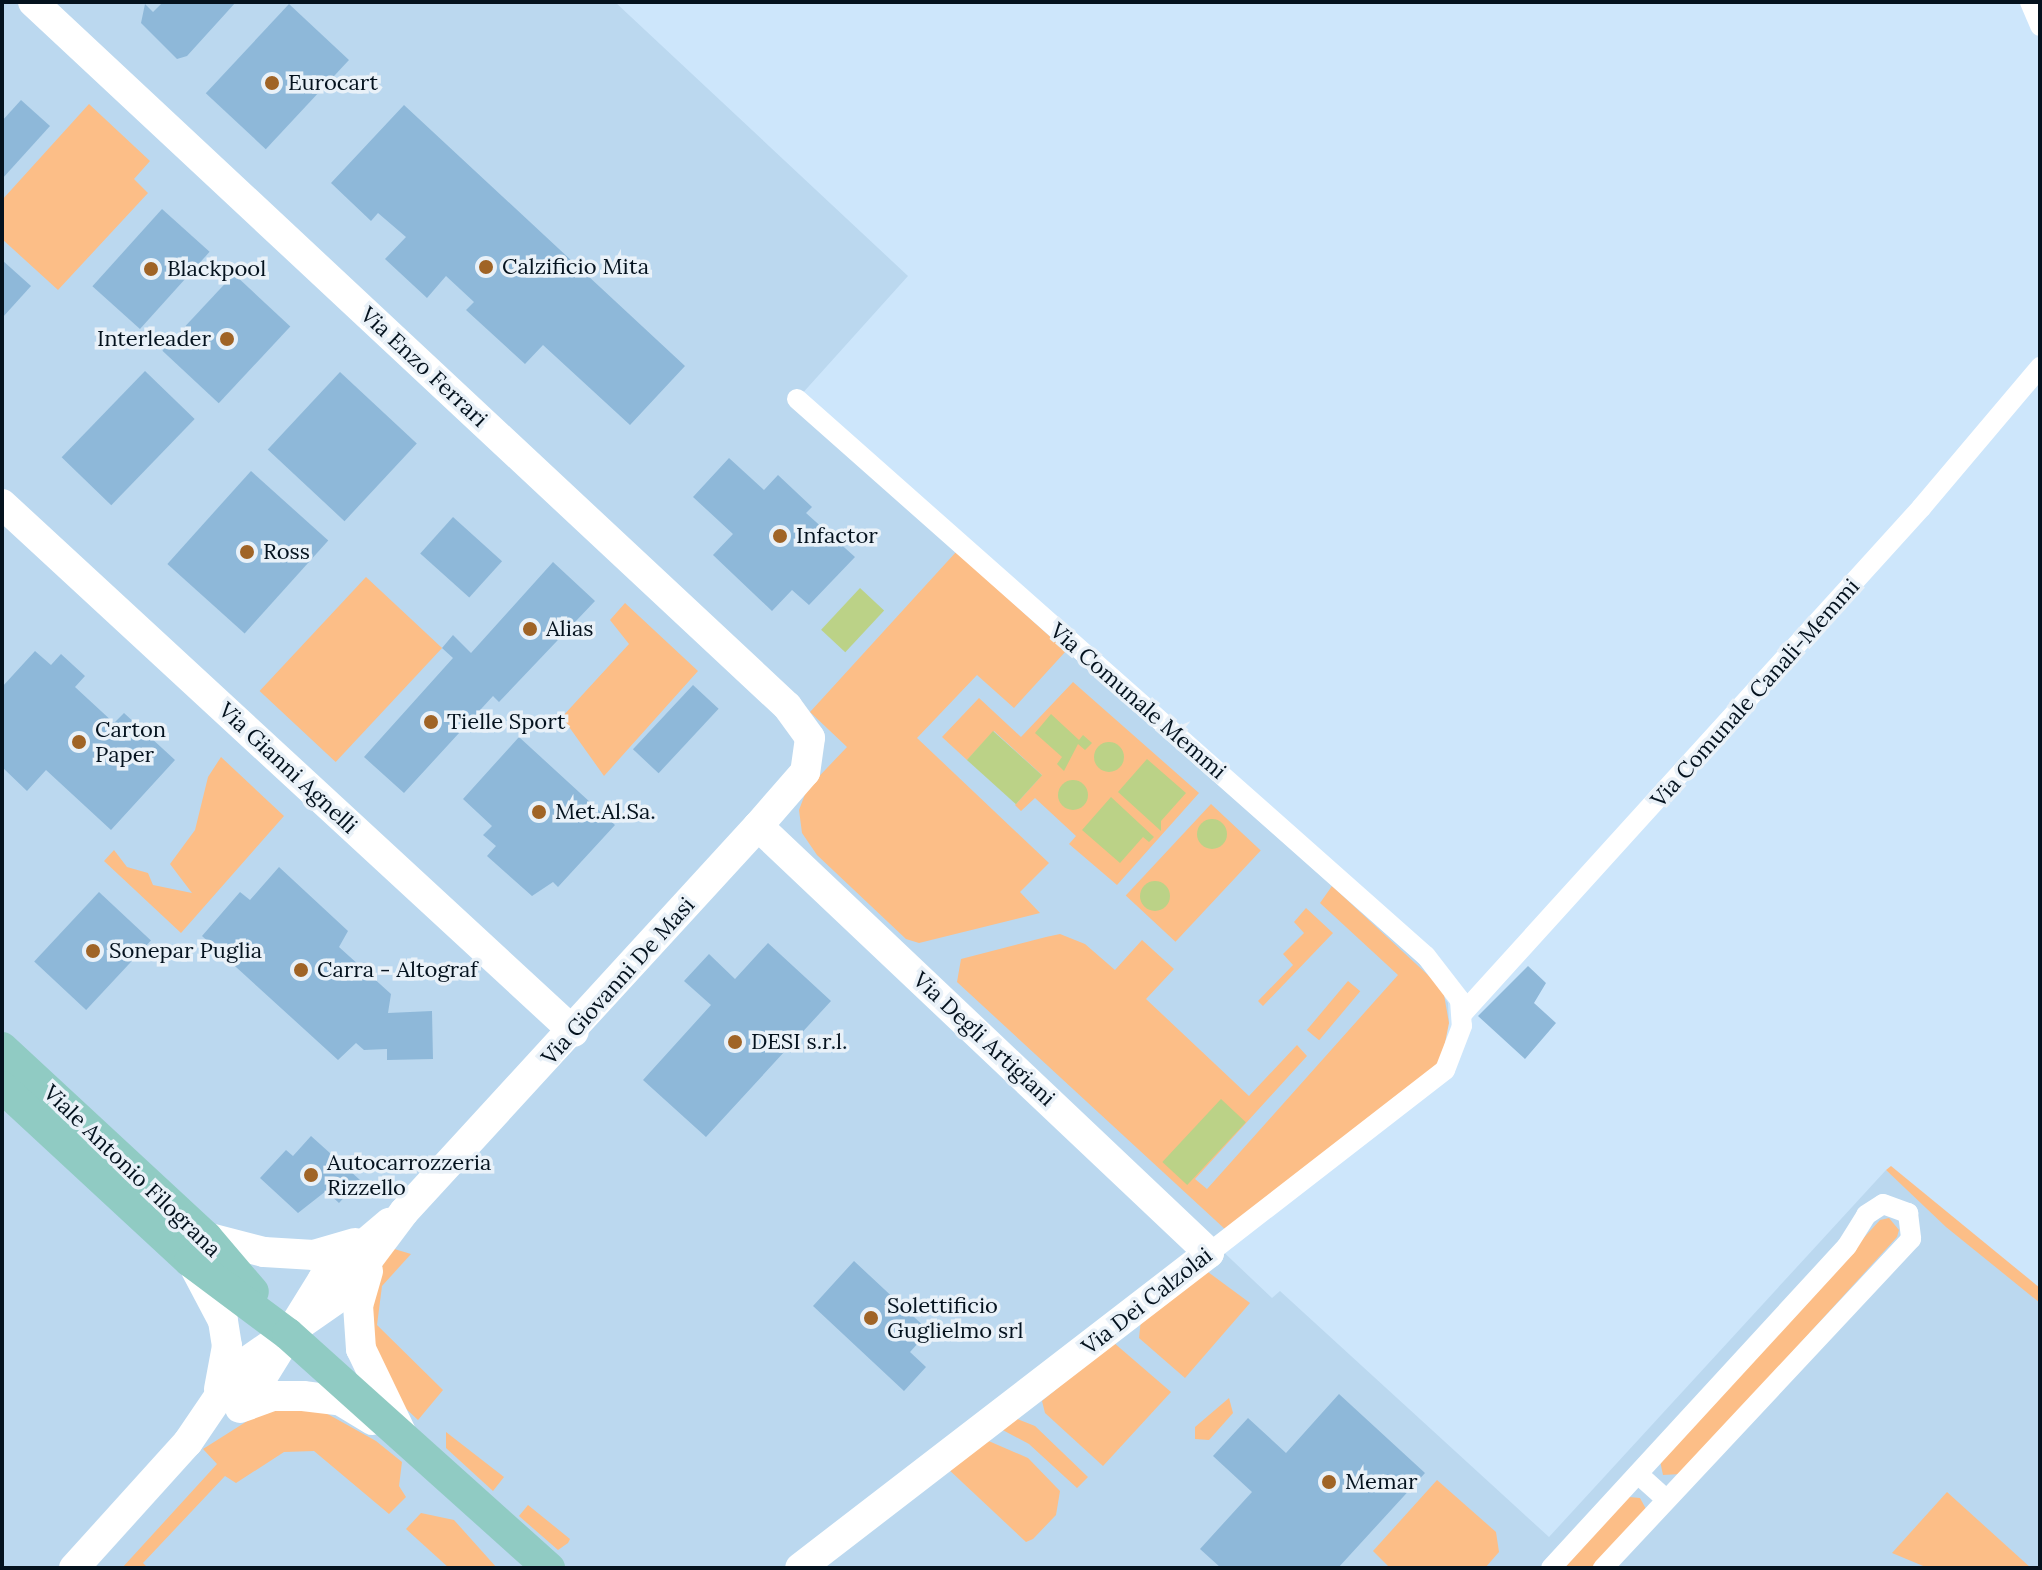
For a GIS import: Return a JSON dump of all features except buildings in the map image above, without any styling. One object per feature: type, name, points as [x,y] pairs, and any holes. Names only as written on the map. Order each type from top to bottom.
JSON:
[{"type":"main road","name":"Viale Antonio Filograna","points":[[2,1048],[198,1249],[549,1568]]},
{"type":"main road","name":"Viale Antonio Filograna","points":[[2,1087],[198,1249]]},
{"type":"main road","points":[[496,1523],[519,1568]]},
{"type":"street","name":"Via Enzo Ferrari","points":[[33,2],[787,706],[810,738]]},
{"type":"street","points":[[2030,2],[2040,26]]},
{"type":"street","name":"Via Comunale Canali-Memmi","points":[[1463,1013],[1921,508],[2040,367]]},
{"type":"street","name":"Via Comunale Memmi","points":[[797,399],[1426,956],[1454,987],[1463,1013]]},
{"type":"street","name":"Via Gianni Agnelli","points":[[2,504],[574,1032]]},
{"type":"street","name":"Via Giovanni De Masi","points":[[369,1248],[574,1032],[805,772],[810,738]]},
{"type":"street","name":"Via Degli Artigiani","points":[[758,826],[1209,1253]]},
{"type":"street","name":"Via Dei Calzolai","points":[[800,1568],[1434,1081],[1452,1061],[1463,1013]]},
{"type":"street","points":[[1551,1568],[1847,1246],[1866,1215],[1883,1204],[1908,1213],[1911,1239],[1603,1568]]},
{"type":"street","points":[[218,1390],[227,1346],[223,1321],[198,1249],[314,1255],[369,1248]]},
{"type":"street","points":[[74,1568],[188,1442],[218,1390],[250,1358],[341,1296],[369,1248]]},
{"type":"street","points":[[369,1248],[358,1305],[361,1349],[404,1438]]},
{"type":"street","points":[[245,1405],[288,1334]]},
{"type":"street","points":[[188,1442],[245,1405],[273,1396],[341,1401],[404,1438]]},
{"type":"street","points":[[1638,1474],[1666,1499]]},
{"type":"shaded area","points":[[2,2],[615,2],[908,276],[791,406],[1428,971],[1448,1003],[1449,1023],[1214,1243],[1272,1298],[1280,1291],[1549,1537],[1886,1170],[2040,1303],[2040,1568],[2,1568]]},
{"type":"shaded area","points":[[89,104],[150,161],[134,179],[148,193],[58,290],[2,239],[2,200]]},
{"type":"shaded area","points":[[956,552],[1066,651],[1014,708],[977,675],[917,738],[1049,863],[1020,892],[1040,913],[919,943],[906,939],[817,855],[802,833],[799,810],[807,789],[847,747],[810,712]]},
{"type":"shaded area","points":[[366,577],[442,648],[336,762],[260,691]]},
{"type":"shaded area","points":[[860,588],[884,611],[845,652],[821,630]]},
{"type":"shaded area","points":[[625,603],[698,671],[604,776],[562,717],[629,644],[610,620]]},
{"type":"shaded area","points":[[1073,682],[1199,793],[1117,885],[1069,844],[1076,836],[1035,798],[1021,811],[1015,805],[1042,775],[994,731],[967,760],[942,737],[979,698],[1021,737]]},
{"type":"shaded area","points":[[1051,714],[1079,740],[1083,735],[1092,743],[1085,750],[1078,744],[1064,771],[1057,764],[1062,757],[1035,733]]},
{"type":"shaded area","points":[[993,731],[1042,775],[1016,804],[967,760]]},
{"type":"shaded area","points":[[1109,742],[1115,743],[1123,751],[1123,763],[1115,771],[1109,772],[1103,771],[1095,763],[1094,757],[1095,751],[1103,743]]},
{"type":"shaded area","points":[[221,757],[284,816],[181,933],[104,861],[114,850],[127,867],[148,873],[153,885],[192,893],[170,864],[195,830],[208,777]]},
{"type":"shaded area","points":[[1147,759],[1186,793],[1161,821],[1161,831],[1118,792]]},
{"type":"shaded area","points":[[1073,780],[1079,781],[1087,789],[1087,801],[1079,809],[1073,810],[1067,809],[1059,801],[1058,795],[1059,789],[1067,781]]},
{"type":"shaded area","points":[[1111,797],[1154,837],[1149,842],[1143,837],[1120,863],[1082,830]]},
{"type":"shaded area","points":[[1211,804],[1261,850],[1175,942],[1126,895]]},
{"type":"shaded area","points":[[1212,819],[1223,823],[1227,834],[1223,845],[1212,849],[1201,845],[1197,834],[1201,823]]},
{"type":"shaded area","points":[[1155,881],[1166,885],[1170,896],[1166,907],[1155,911],[1144,907],[1140,896],[1144,885]]},
{"type":"shaded area","points":[[1332,886],[1443,989],[1449,1023],[1441,1063],[1227,1231],[957,982],[961,959],[1046,937],[1060,934],[1085,944],[1115,970],[1142,940],[1174,969],[1146,999],[1249,1096],[1297,1045],[1307,1056],[1195,1179],[1207,1189],[1398,975],[1320,903]]},
{"type":"shaded area","points":[[1306,908],[1333,933],[1263,1006],[1258,1001],[1293,965],[1283,954],[1304,933],[1294,922]]},
{"type":"shaded area","points":[[1348,981],[1360,991],[1319,1040],[1307,1030]]},
{"type":"shaded area","points":[[1221,1099],[1246,1122],[1187,1185],[1162,1162]]},
{"type":"shaded area","points":[[1891,1166],[2040,1288],[2040,1303],[1946,1227],[1886,1170]]},
{"type":"shaded area","points":[[1889,1218],[1899,1230],[1897,1237],[1681,1474],[1663,1475],[1660,1461],[1880,1220]]},
{"type":"shaded area","points":[[391,1248],[411,1254],[382,1286],[377,1325],[443,1390],[418,1420],[402,1405],[368,1338],[374,1283]]},
{"type":"shaded area","points":[[1208,1272],[1250,1303],[1185,1378],[1139,1338],[1141,1319]]},
{"type":"shaded area","points":[[1113,1342],[1171,1392],[1103,1466],[1045,1413],[1042,1401]]},
{"type":"shaded area","points":[[1229,1398],[1233,1413],[1209,1440],[1195,1439],[1195,1427]]},
{"type":"shaded area","points":[[271,1406],[324,1412],[376,1441],[402,1462],[399,1486],[406,1497],[389,1514],[314,1451],[284,1452],[236,1483],[225,1476],[143,1563],[148,1568],[122,1568],[217,1464],[203,1449]]},
{"type":"shaded area","points":[[1015,1418],[1035,1426],[1088,1477],[1077,1488],[1029,1444],[999,1428]]},
{"type":"shaded area","points":[[446,1432],[504,1477],[493,1491],[446,1448]]},
{"type":"shaded area","points":[[984,1439],[1028,1458],[1060,1491],[1056,1515],[1033,1539],[1026,1542],[946,1467]]},
{"type":"shaded area","points":[[1437,1480],[1496,1532],[1499,1552],[1485,1568],[1390,1568],[1373,1551]]},
{"type":"shaded area","points":[[1947,1492],[2031,1568],[1928,1568],[1892,1553]]},
{"type":"shaded area","points":[[1629,1497],[1640,1498],[1646,1509],[1595,1568],[1562,1568]]},
{"type":"shaded area","points":[[528,1505],[570,1539],[568,1543],[558,1550],[519,1516]]},
{"type":"shaded area","points":[[421,1513],[454,1520],[497,1568],[449,1568],[406,1529]]},
{"type":"place","name":"Eurocart","points":[[272,83]]},
{"type":"place","name":"Calzificio Mita","points":[[486,267]]},
{"type":"place","name":"Blackpool","points":[[151,269]]},
{"type":"place","name":"Interleader","points":[[227,339]]},
{"type":"place","name":"Infactor","points":[[780,536]]},
{"type":"place","name":"Ross","points":[[247,552]]},
{"type":"place","name":"Alias","points":[[530,629]]},
{"type":"place","name":"Tielle Sport","points":[[431,722]]},
{"type":"place","name":"Carton Paper","points":[[79,742]]},
{"type":"place","name":"Met.Al.Sa.","points":[[539,812]]},
{"type":"place","name":"Sonepar Puglia","points":[[93,951]]},
{"type":"place","name":"Carra - Altograf","points":[[301,970]]},
{"type":"place","name":"DESI s.r.l.","points":[[735,1042]]},
{"type":"place","name":"Autocarrozzeria Rizzello","points":[[311,1175]]},
{"type":"place","name":"Solettificio Guglielmo srl","points":[[871,1318]]},
{"type":"place","name":"Memar","points":[[1329,1482]]}]
